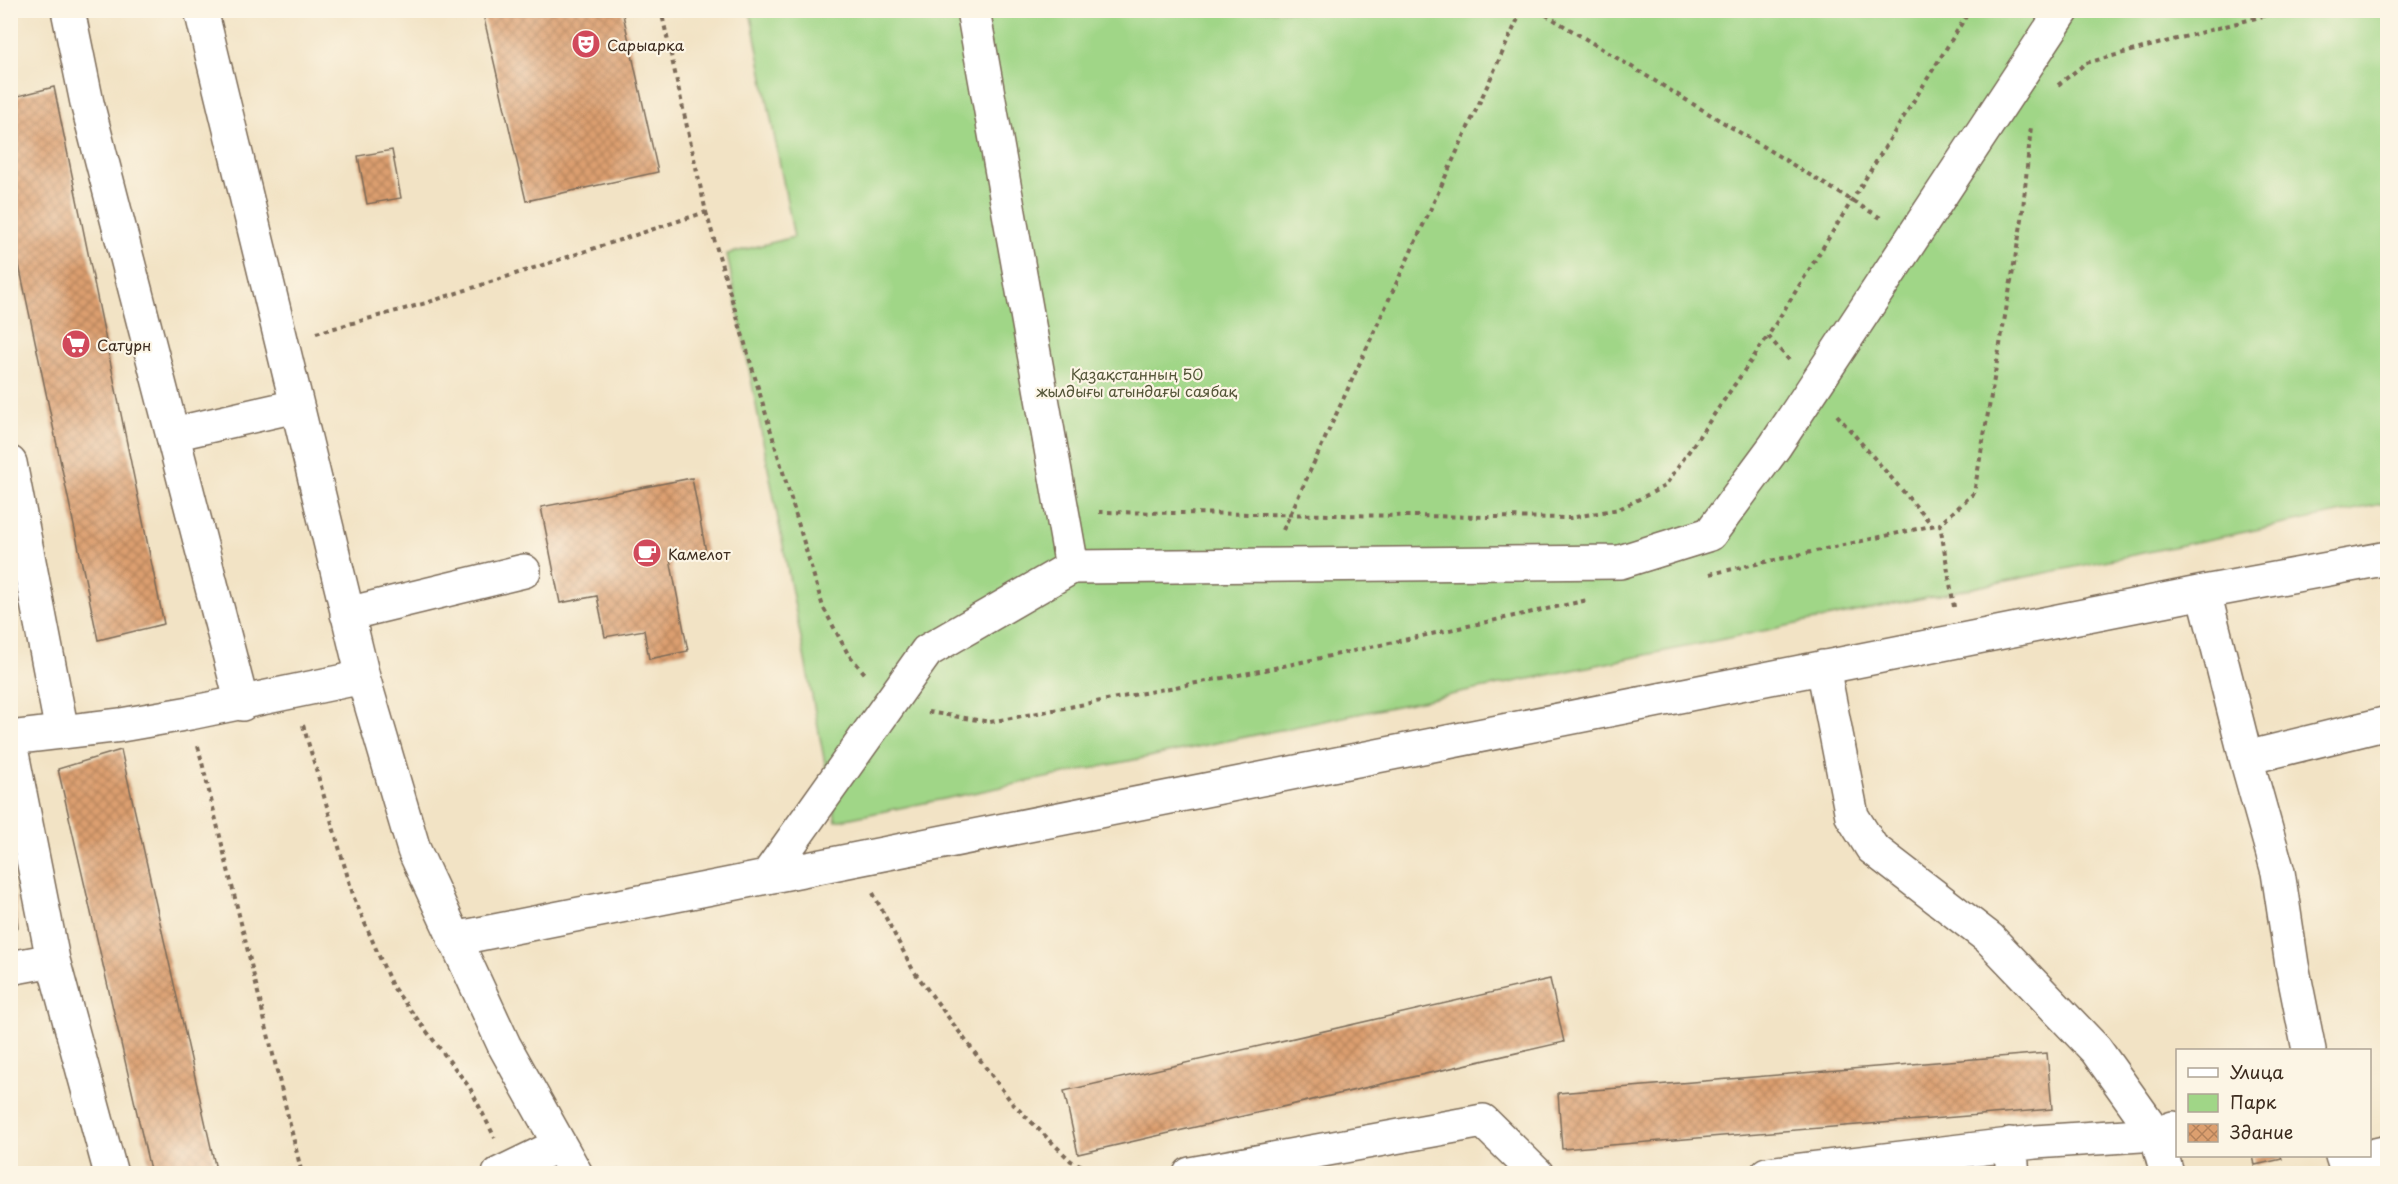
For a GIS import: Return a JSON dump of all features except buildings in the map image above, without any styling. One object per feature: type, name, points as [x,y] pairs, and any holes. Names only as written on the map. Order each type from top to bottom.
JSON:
[{"type":"street","points":[[68,10],[87,103],[242,704]]},
{"type":"street","points":[[201,10],[347,614],[363,677],[414,850],[504,1045],[576,1173]]},
{"type":"street","points":[[974,10],[1072,567]]},
{"type":"street","points":[[767,876],[927,651],[1072,567],[1620,562],[1710,534],[1775,446],[2063,10]]},
{"type":"street","points":[[173,434],[296,406]]},
{"type":"street","points":[[10,464],[62,732]]},
{"type":"street","points":[[454,939],[1960,640],[2388,558]]},
{"type":"street","points":[[347,614],[524,571]]},
{"type":"street","points":[[2204,592],[2246,758],[2278,872],[2292,964],[2309,1049]]},
{"type":"street","points":[[1823,667],[1852,816],[1872,848],[1989,938],[2096,1050],[2167,1130],[2167,1173]]},
{"type":"street","points":[[10,738],[121,725],[242,704],[363,677]]},
{"type":"street","points":[[2246,758],[2388,723]]},
{"type":"street","points":[[10,743],[53,960],[111,1173]]},
{"type":"street","points":[[10,968],[53,960]]},
{"type":"street","points":[[1190,1173],[1483,1121],[1537,1173]]},
{"type":"street","points":[[1767,1173],[2011,1159],[2167,1130]]},
{"type":"street","points":[[505,1171],[560,1145]]},
{"type":"street","points":[[2371,1156],[2388,1152]]},
{"type":"street","points":[[2343,1157],[2344,1162],[2366,1157]]},
{"type":"path","points":[[661,10],[706,212],[823,606],[848,654],[891,702],[940,716],[990,722],[1264,670],[1593,599]]},
{"type":"path","points":[[1266,565],[1522,10]]},
{"type":"path","points":[[1538,10],[1913,238]]},
{"type":"path","points":[[2049,92],[2086,63],[2286,10]]},
{"type":"path","points":[[1698,576],[1940,524],[1974,493],[2022,219],[2031,127],[2035,118]]},
{"type":"path","points":[[281,343],[426,303],[706,212]]},
{"type":"path","points":[[1062,512],[1570,518],[1619,509],[1665,486],[1768,336]]},
{"type":"path","points":[[1940,524],[1960,640]]},
{"type":"path","points":[[294,692],[364,926],[393,986],[470,1088],[505,1171]]},
{"type":"path","points":[[190,713],[302,1173]]},
{"type":"path","points":[[859,858],[879,906],[913,970],[1013,1104],[1071,1161],[1101,1173]]},
{"type":"green space","name":"Қазақстанның 50 жылдығы атындағы саябақ","points":[[750,11],[2387,11],[2387,503],[836,821],[727,254],[794,237]]},
{"type":"place","name":"Сарыарка","points":[[586,44]]},
{"type":"place","name":"Сатурн","points":[[76,344]]},
{"type":"place","name":"Камелот","points":[[647,553]]}]
